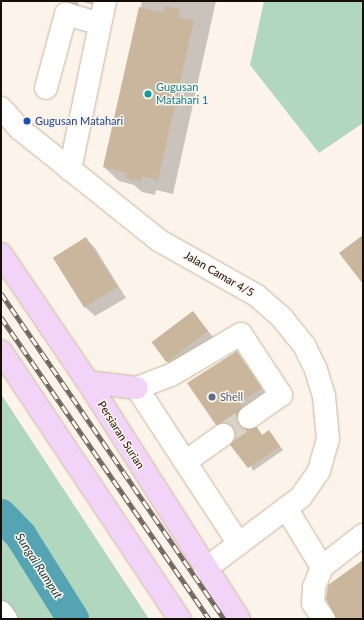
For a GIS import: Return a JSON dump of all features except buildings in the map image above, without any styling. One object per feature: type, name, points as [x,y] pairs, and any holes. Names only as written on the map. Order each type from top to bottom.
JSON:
[{"type":"main road","name":"Persiaran Surian","points":[[1,254],[88,382],[205,569],[239,619]]},
{"type":"main road","points":[[1,351],[180,619]]},
{"type":"main road","points":[[88,382],[137,388]]},
{"type":"street","points":[[70,170],[105,1]]},
{"type":"street","points":[[46,88],[66,14],[100,24]]},
{"type":"street","name":"Jalan Camar 4/5","points":[[1,108],[20,130],[160,241],[256,294],[282,318],[304,345],[316,370],[324,396],[328,439],[319,471],[301,497],[205,569]]},
{"type":"street","points":[[240,544],[137,388],[171,375],[241,334],[280,394],[249,417]]},
{"type":"street","points":[[185,462],[223,435]]},
{"type":"street","points":[[286,508],[322,568]]},
{"type":"street","points":[[324,619],[313,603],[314,587],[322,568],[363,535]]},
{"type":"street","points":[[1,612],[6,619]]},
{"type":"green space","points":[[264,1],[363,1],[363,123],[319,153],[250,65]]},
{"type":"green space","points":[[1,394],[149,619],[1,619]]},
{"type":"waterway","name":"Sungai Rumput","points":[[1,515],[21,536],[73,619]]},
{"type":"tunnel","points":[[223,435],[249,417]]},
{"type":"railway","points":[[1,293],[224,619]]},
{"type":"railway","points":[[1,317],[209,619]]},
{"type":"place","name":"Gugusan Matahari 1","points":[[148,94]]},
{"type":"place","name":"Gugusan Matahari","points":[[27,121]]},
{"type":"place","name":"Shell","points":[[212,397]]}]
